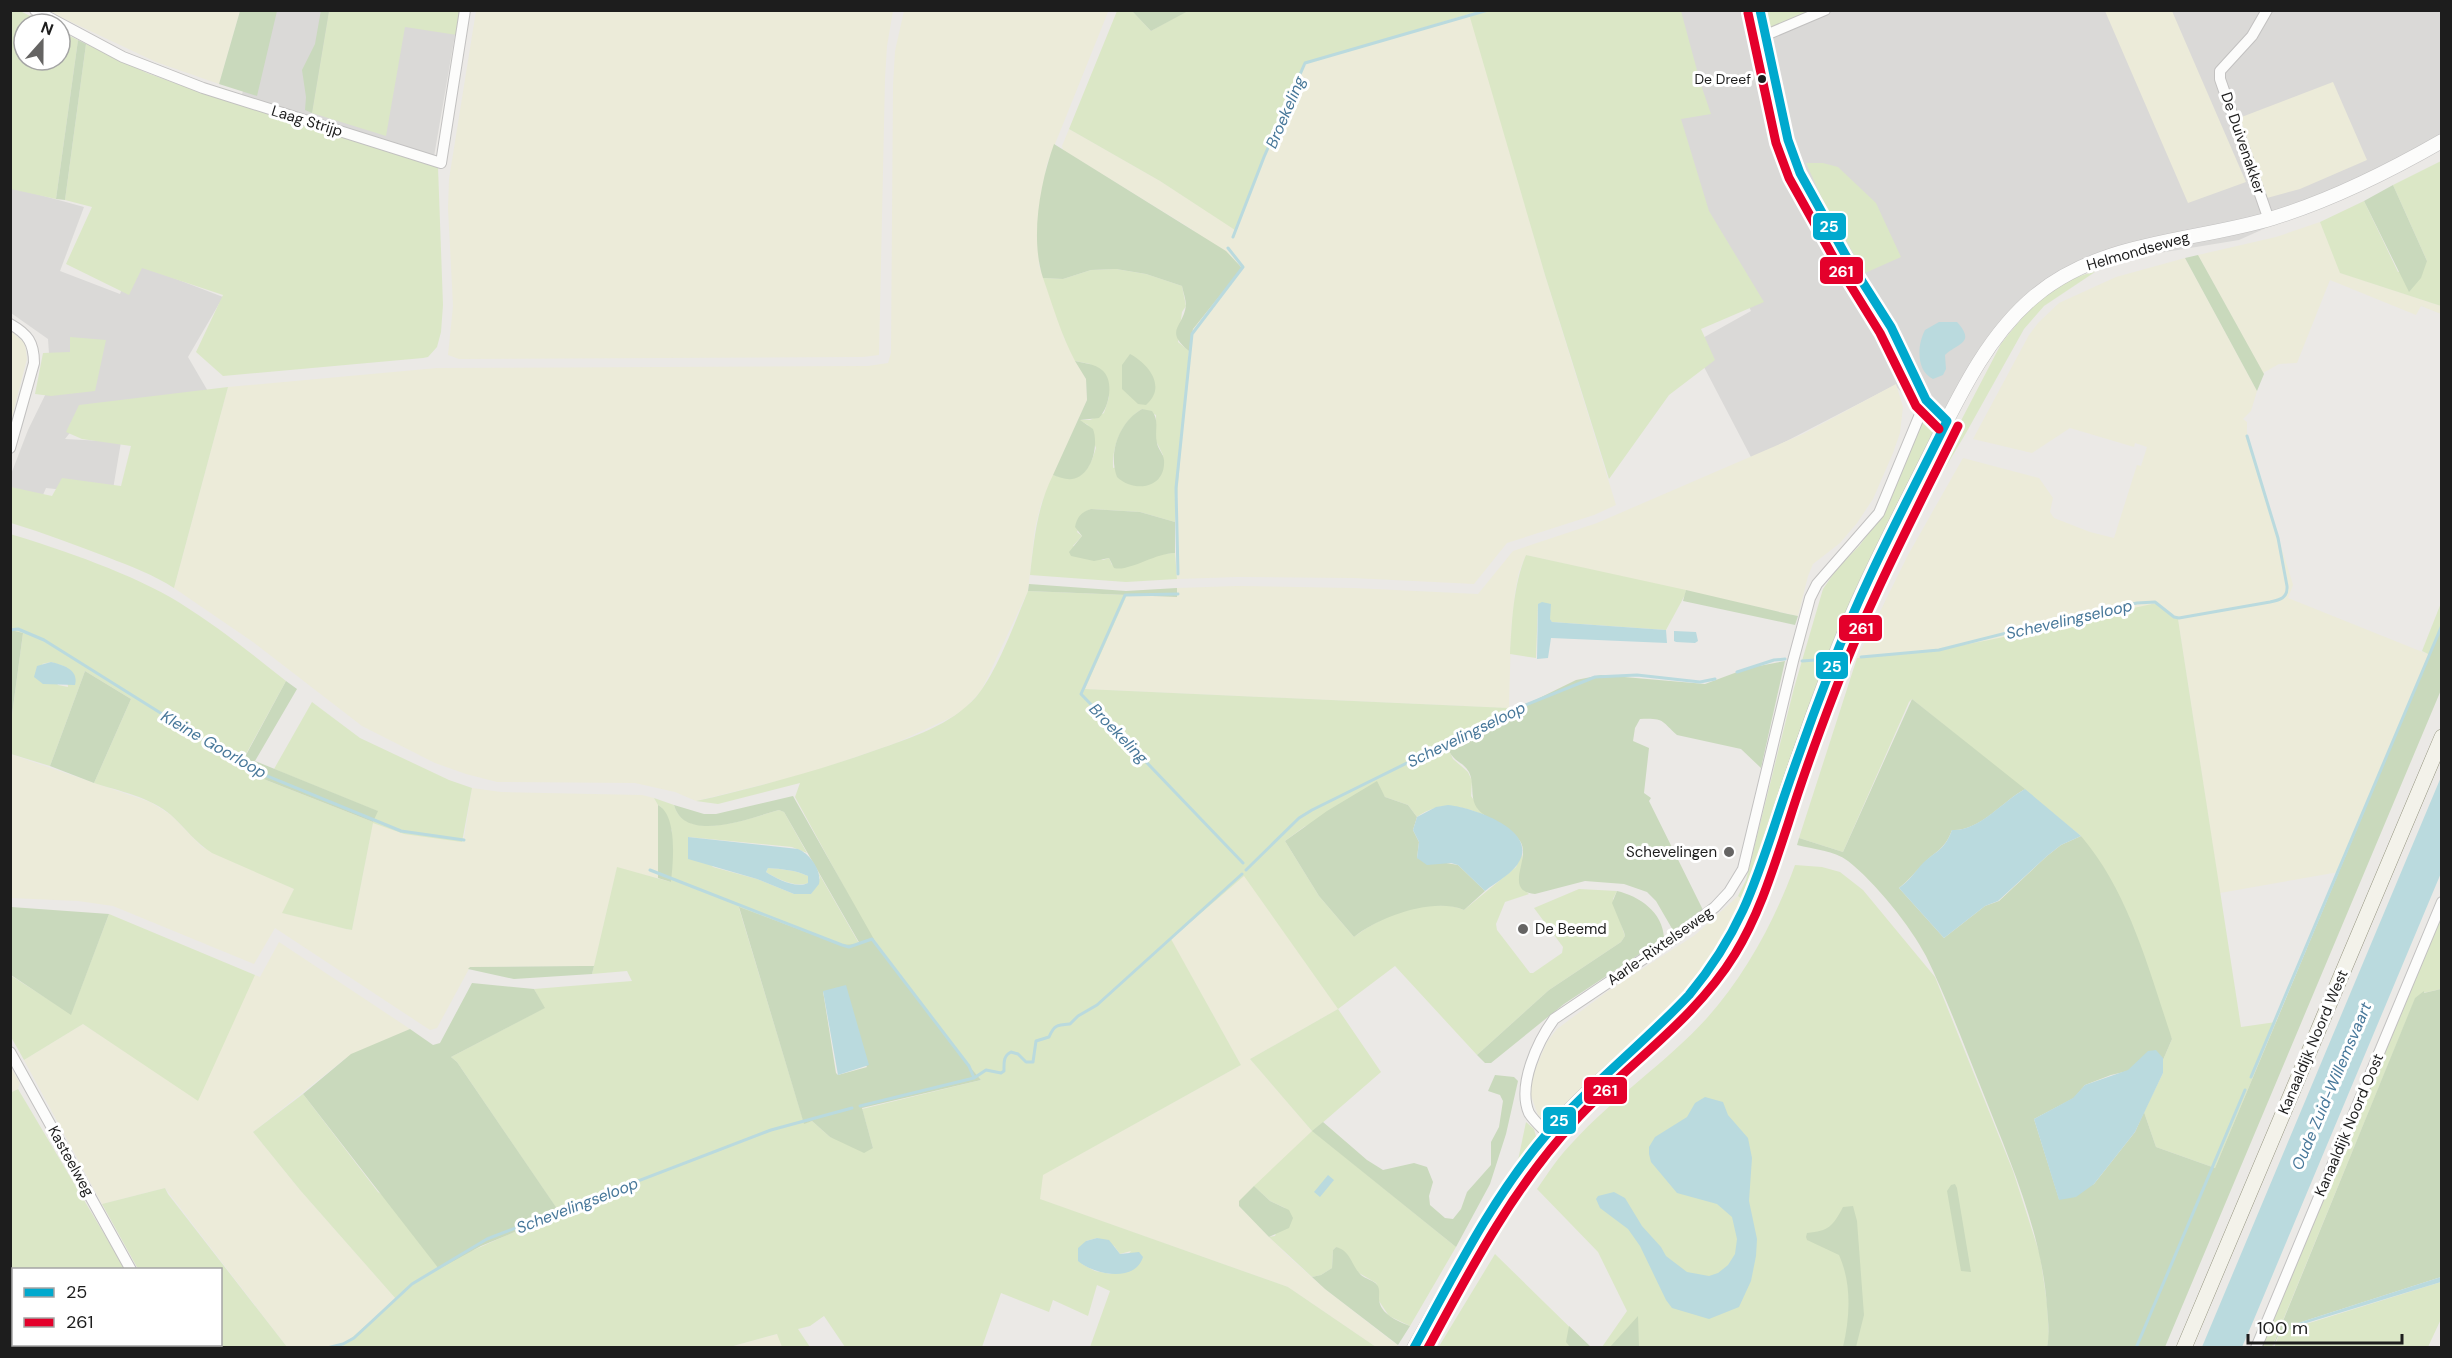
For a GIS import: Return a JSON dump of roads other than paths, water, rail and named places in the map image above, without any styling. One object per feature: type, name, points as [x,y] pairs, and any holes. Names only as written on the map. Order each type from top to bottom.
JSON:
[{"type":"main road","name":"Kanaaldijk Noord West","points":[[2184,1347],[2442,737]]},
{"type":"street","name":"Laag Strijp","points":[[35,10],[123,57],[202,88],[441,163],[465,10]]},
{"type":"street","points":[[1760,10],[1788,141],[1800,173],[1846,256],[1891,327],[1926,400],[1947,421]]},
{"type":"street","points":[[1766,35],[1826,10]]},
{"type":"street","name":"De Duivenakker","points":[[2267,10],[2252,36],[2220,71],[2220,79],[2269,220]]},
{"type":"street","name":"Helmondseweg","points":[[1831,667],[1872,570],[1947,421],[1994,339],[2015,313],[2041,291],[2078,268],[2148,245],[2269,220],[2313,205],[2358,186],[2442,141]]},
{"type":"street","points":[[10,324],[23,331],[30,339],[34,350],[33,363],[10,448]]},
{"type":"street","name":"Aarle-Rixtelseweg","points":[[1548,1134],[1530,1113],[1526,1098],[1532,1059],[1543,1034],[1554,1019],[1715,908],[1730,892],[1743,868],[1810,598],[1817,584],[1879,513],[1926,400]]},
{"type":"street","name":"Aarle-Rixtelseweg","points":[[1414,1347],[1490,1212],[1519,1170],[1568,1111],[1686,1001],[1722,952],[1757,884],[1831,667]]},
{"type":"street","name":"Kanaaldijk Noord Oost","points":[[2256,1347],[2442,902]]},
{"type":"street","name":"Kasteelweg","points":[[10,1052],[130,1268]]},
{"type":"water","points":[[1939,322],[1957,322],[1965,334],[1965,339],[1945,355],[1946,369],[1943,375],[1933,379],[1923,370],[1920,343],[1925,330]]},
{"type":"water","points":[[1542,602],[1551,604],[1550,619],[1552,622],[1666,630],[1667,643],[1551,638],[1548,658],[1537,659],[1538,604]]},
{"type":"water","points":[[1674,631],[1696,632],[1698,641],[1695,643],[1676,642]]},
{"type":"water","points":[[51,662],[73,672],[75,685],[43,684],[34,677],[37,666]]},
{"type":"water","name":"Oude Zuid-Willemsvaart","points":[[2441,777],[2441,873],[2252,1324],[2242,1347],[2202,1347]]},
{"type":"water","points":[[2025,789],[2081,836],[2061,845],[1998,901],[1985,906],[1944,938],[1899,888],[1943,846],[1952,830],[1962,829],[1981,821]]},
{"type":"water","points":[[1448,805],[1471,810],[1498,821],[1519,838],[1522,849],[1517,865],[1485,891],[1458,865],[1451,863],[1427,865],[1417,858],[1419,842],[1413,830],[1417,817],[1436,807]]},
{"type":"water","points":[[688,837],[798,849],[807,855],[817,868],[819,884],[811,894],[794,894],[757,879],[688,859]],"holes":[[[768,868],[793,871],[808,876],[808,883],[798,885],[781,880],[766,872]]]},
{"type":"water","points":[[846,985],[869,1065],[838,1075],[823,991]]},
{"type":"water","points":[[2156,1050],[2163,1058],[2163,1073],[2135,1132],[2094,1184],[2076,1197],[2059,1200],[2034,1119],[2073,1098],[2085,1085],[2128,1070],[2148,1051]]},
{"type":"water","points":[[1705,1097],[1723,1102],[1728,1115],[1748,1138],[1752,1158],[1749,1201],[1757,1239],[1751,1281],[1739,1307],[1709,1319],[1672,1308],[1640,1246],[1628,1229],[1600,1208],[1596,1199],[1598,1196],[1614,1192],[1625,1198],[1642,1226],[1666,1256],[1687,1272],[1709,1276],[1718,1273],[1728,1265],[1735,1254],[1737,1239],[1732,1217],[1717,1204],[1677,1193],[1651,1162],[1649,1154],[1649,1147],[1655,1137],[1687,1117],[1695,1103]]},
{"type":"water","points":[[1328,1175],[1334,1180],[1320,1197],[1314,1192]]},
{"type":"water","points":[[1097,1238],[1109,1240],[1120,1254],[1139,1252],[1143,1257],[1139,1265],[1132,1271],[1114,1274],[1085,1266],[1078,1261],[1078,1248],[1086,1241]]},
{"type":"water","points":[[2441,1277],[2441,1282],[2290,1328],[2292,1325]]},
{"type":"waterway","name":"Broekeling","points":[[1233,237],[1264,157],[1305,63],[1488,10]]},
{"type":"waterway","name":"Broekeling","points":[[1178,574],[1176,488],[1192,334],[1243,267],[1228,248]]},
{"type":"waterway","name":"Schevelingseloop","points":[[1861,657],[1939,650],[2137,603],[2155,602],[2174,617],[2179,618],[2283,598],[2287,586],[2278,538],[2247,436]]},
{"type":"waterway","name":"Broekeling","points":[[1178,594],[1125,595],[1081,694],[1243,863]]},
{"type":"waterway","points":[[2251,1077],[2442,625]]},
{"type":"waterway","name":"Kleine Goorloop","points":[[10,630],[18,629],[44,640],[250,769],[401,831],[464,840]]},
{"type":"waterway","name":"Schevelingseloop","points":[[1737,672],[1774,660],[1785,659]]},
{"type":"waterway","name":"Schevelingseloop","points":[[1802,661],[1815,660]]},
{"type":"waterway","name":"Schevelingseloop","points":[[1246,870],[1299,818],[1312,810],[1518,708],[1595,677],[1637,675],[1700,682],[1715,679]]},
{"type":"waterway","points":[[650,870],[842,945],[849,947],[872,939],[969,1066],[974,1078]]},
{"type":"waterway","name":"Schevelingseloop","points":[[860,1106],[974,1078],[986,1070],[1001,1073],[1004,1071],[1005,1058],[1011,1052],[1018,1054],[1026,1062],[1033,1062],[1036,1041],[1049,1037],[1056,1026],[1070,1024],[1078,1016],[1097,1005],[1242,874]]},
{"type":"waterway","points":[[2136,1348],[2245,1090]]},
{"type":"waterway","name":"Schevelingseloop","points":[[327,1348],[343,1344],[354,1338],[412,1284],[487,1239],[771,1130],[852,1108]]},
{"type":"place","name":"De Dreef","points":[[1762,79]]},
{"type":"place","name":"Schevelingen","points":[[1729,852]]},
{"type":"place","name":"De Beemd","points":[[1523,929]]}]
